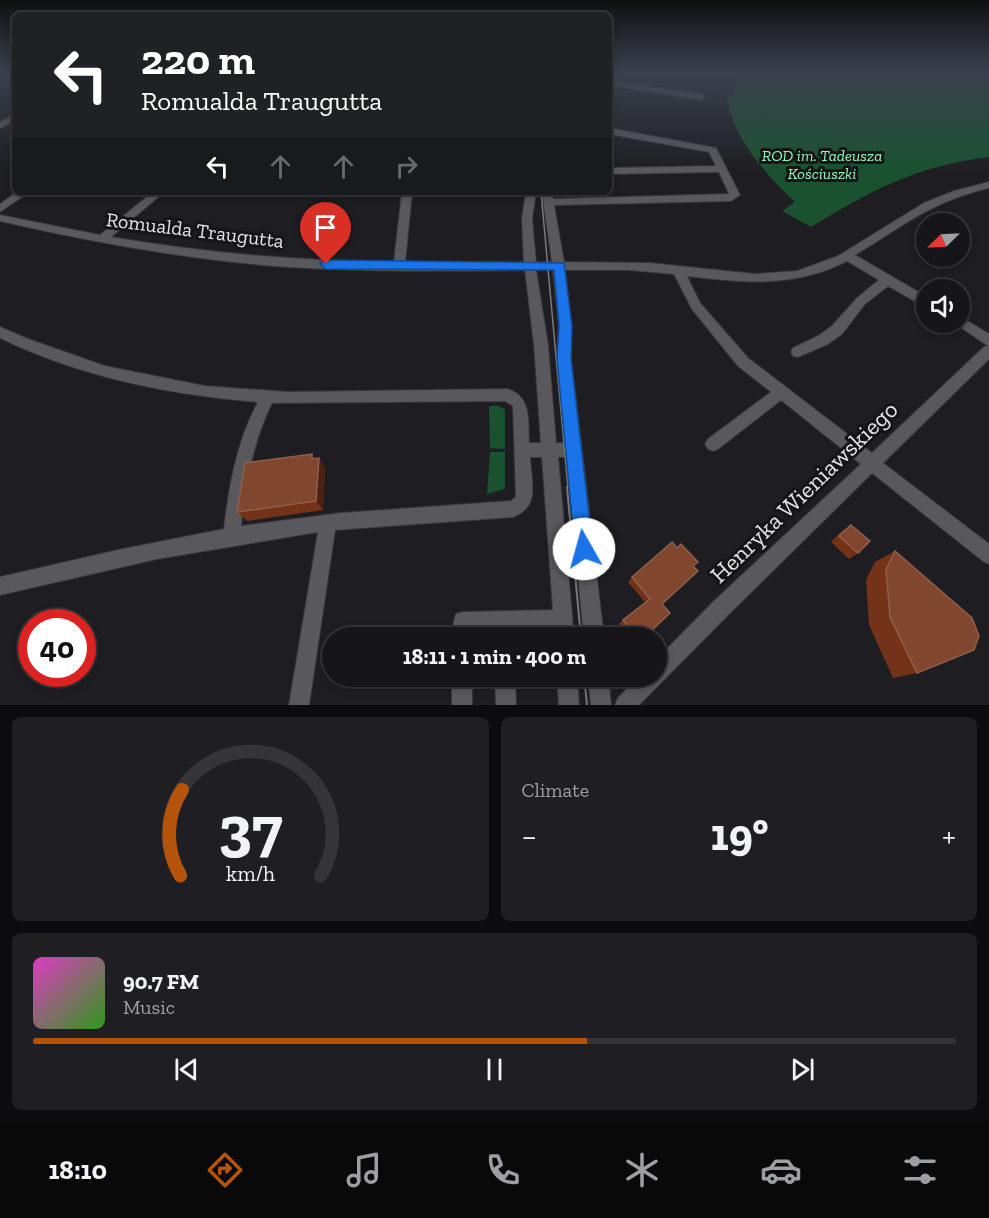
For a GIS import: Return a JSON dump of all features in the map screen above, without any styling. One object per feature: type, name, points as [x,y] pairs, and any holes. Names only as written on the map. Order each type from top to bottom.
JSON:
[{"type":"street","points":[[593,627],[564,359],[565,326],[560,266],[547,197],[733,197],[735,192],[716,154],[710,149],[612,132]]},
{"type":"street","points":[[612,171],[722,169]]},
{"type":"street","name":"Romualda Traugutta","points":[[0,218],[104,238],[262,260],[399,266],[644,266],[739,277],[776,278],[816,270],[848,256],[921,208],[957,193],[989,185]]},
{"type":"street","points":[[0,209],[20,195]]},
{"type":"street","points":[[104,238],[155,195]]},
{"type":"street","points":[[399,266],[407,195]]},
{"type":"street","points":[[531,195],[527,219],[530,266],[541,345],[563,627]]},
{"type":"street","points":[[848,256],[916,297]]},
{"type":"street","points":[[680,271],[681,279],[690,297],[717,333],[743,362],[870,463],[987,551]]},
{"type":"street","points":[[798,352],[830,336],[861,302],[887,280]]},
{"type":"street","points":[[970,329],[989,340]]},
{"type":"street","points":[[0,332],[64,359],[119,376],[186,390],[268,397],[502,394],[513,397],[520,406],[524,500],[520,505],[505,510],[328,523],[232,537],[136,555],[0,586]]},
{"type":"street","name":"Henryka Wieniawskiego","points":[[667,664],[870,463],[989,351]]},
{"type":"street","points":[[713,444],[781,392]]},
{"type":"street","points":[[232,537],[240,476],[250,440],[268,397]]},
{"type":"street","points":[[521,450],[573,450]]},
{"type":"street","points":[[299,705],[328,523]]},
{"type":"street","points":[[463,627],[463,621],[494,627]]},
{"type":"street","points":[[462,687],[462,705]]},
{"type":"street","points":[[505,687],[506,705]]},
{"type":"street","points":[[568,687],[569,705]]},
{"type":"street","points":[[599,687],[601,705]]},
{"type":"street","name":"Henryka Wieniawskiego","points":[[625,705],[644,687]]},
{"type":"green space","name":"ROD im. Tadeusza Kościuszki","points":[[728,106],[989,106],[989,157],[917,173],[875,191],[811,227],[782,211],[795,202],[751,153]]},
{"type":"green space","points":[[489,406],[499,406],[505,410],[505,449],[490,448]]},
{"type":"green space","points":[[490,452],[505,452],[505,489],[487,494]]},
{"type":"building","points":[[312,454],[312,459],[319,458],[316,501],[237,512],[245,463]]},
{"type":"building","points":[[851,525],[870,541],[858,553],[839,536]]},
{"type":"building","points":[[672,542],[677,548],[681,544],[698,562],[693,566],[698,571],[662,604],[670,613],[655,627],[628,627],[623,620],[650,599],[632,577]]},
{"type":"building","points":[[895,551],[972,618],[979,636],[974,650],[917,673],[890,617],[886,570]]},
{"type":"tram line","points":[[541,195],[568,488]]},
{"type":"tram line","points":[[567,487],[580,627]]},
{"type":"tram line","points":[[585,687],[587,705]]},
{"type":"route","points":[[326,264],[560,266],[565,326],[563,348],[584,549]]}]
